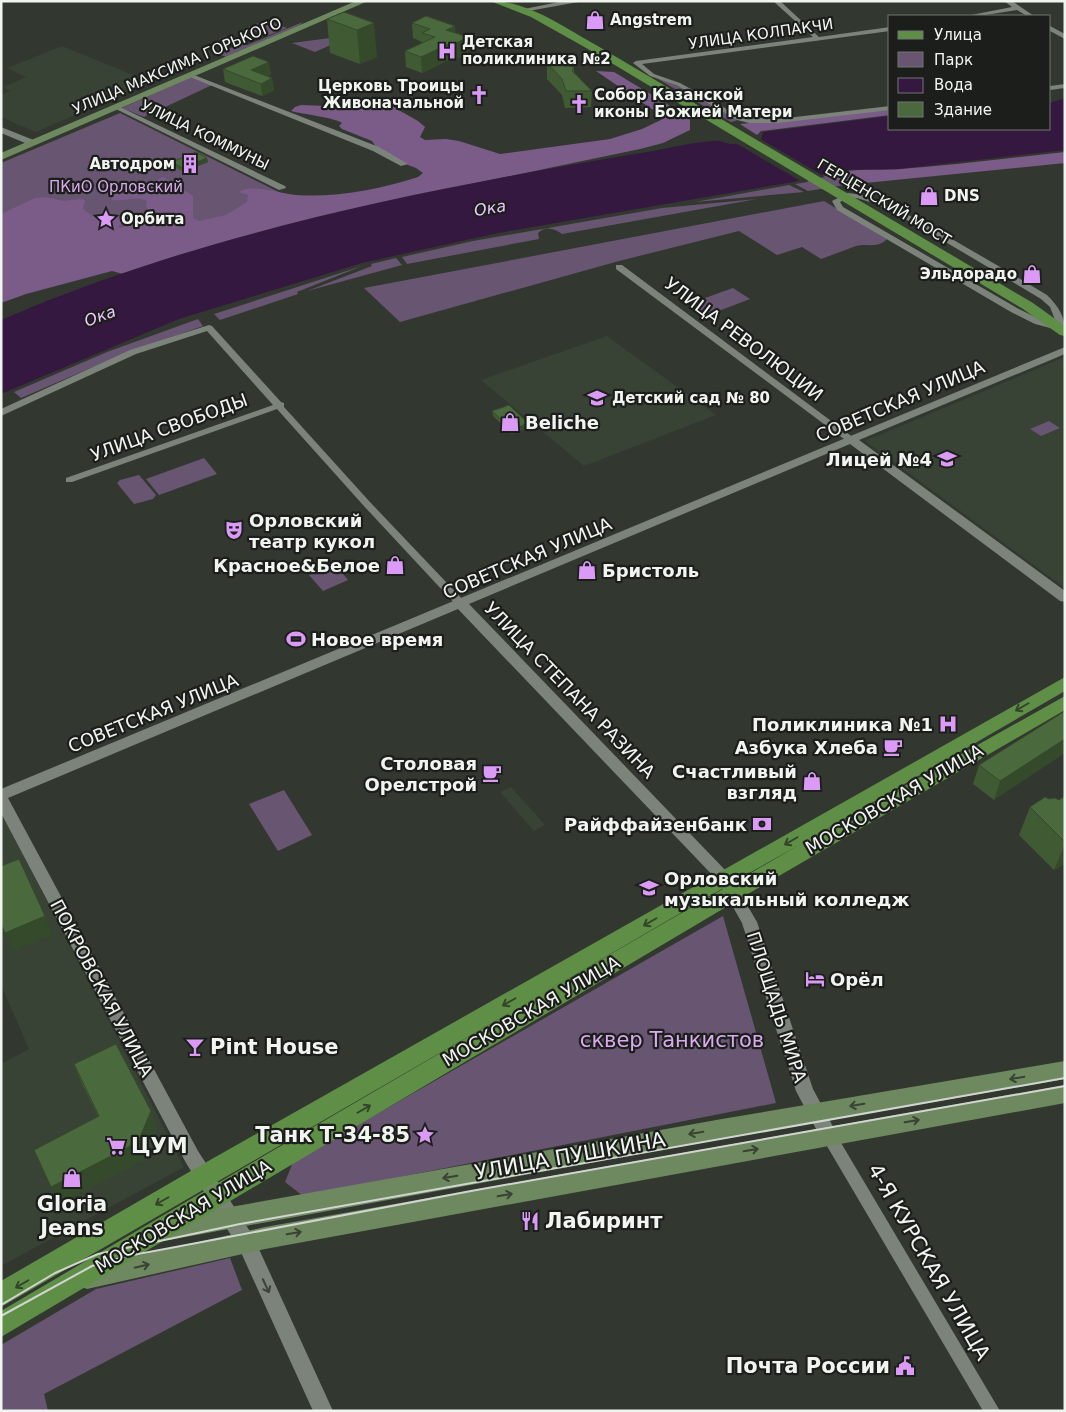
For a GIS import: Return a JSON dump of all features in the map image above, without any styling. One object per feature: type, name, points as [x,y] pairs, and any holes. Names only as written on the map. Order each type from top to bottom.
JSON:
[{"type":"main road","name":"УЛИЦА МАКСИМА ГОРЬКОГО","points":[[1,157],[364,1]]},
{"type":"main road","name":"ГЕРЦЕНСКИЙ МОСТ","points":[[495,1],[523,10],[592,47],[1026,305],[1064,331]]},
{"type":"main road","name":"МОСКОВСКАЯ УЛИЦА","points":[[1,1296],[77,1251],[210,1186],[729,886],[1065,683]]},
{"type":"main road","name":"МОСКОВСКАЯ УЛИЦА","points":[[729,886],[1065,702]]},
{"type":"main road","name":"УЛИЦА ПУШКИНА","points":[[77,1251],[229,1217],[817,1112],[1065,1070]]},
{"type":"main road","name":"УЛИЦА ПУШКИНА","points":[[246,1242],[1065,1094]]},
{"type":"main road","name":"МОСКОВСКАЯ УЛИЦА","points":[[1,1325],[157,1232],[210,1186]]},
{"type":"main road","points":[[78,1280],[246,1242]]},
{"type":"street","points":[[523,10],[580,1]]},
{"type":"street","points":[[776,1],[818,39]]},
{"type":"street","points":[[1006,1],[1029,15]]},
{"type":"street","points":[[975,15],[1018,8]]},
{"type":"street","name":"УЛИЦА КОЛПАКЧИ","points":[[888,29],[636,63],[652,75],[678,84],[738,119],[778,121],[888,108]]},
{"type":"street","points":[[1051,29],[1065,37]]},
{"type":"street","points":[[192,76],[332,131],[404,164]]},
{"type":"street","points":[[1051,88],[1065,86]]},
{"type":"street","name":"УЛИЦА КОММУНЫ","points":[[116,107],[282,188]]},
{"type":"street","points":[[1,130],[33,143]]},
{"type":"street","points":[[848,195],[859,195],[871,199],[945,238],[1046,298],[1054,306],[1064,331],[1038,322],[985,294],[840,208],[836,201],[848,195]]},
{"type":"street","name":"УЛИЦА РЕВОЛЮЦИИ","points":[[620,267],[1065,598]]},
{"type":"street","points":[[1026,305],[1043,306],[1046,298]]},
{"type":"street","name":"УЛИЦА СТЕПАНА РАЗИНА","points":[[1,413],[134,352],[209,328],[281,405],[366,503],[729,886]]},
{"type":"street","name":"СОВЕТСКАЯ УЛИЦА","points":[[1,795],[1065,350]]},
{"type":"street","name":"УЛИЦА СВОБОДЫ","points":[[69,480],[281,405]]},
{"type":"street","name":"ПОКРОВСКАЯ УЛИЦА","points":[[1,799],[192,1157],[246,1242],[323,1411]]},
{"type":"street","name":"ПЛОЩАДЬ МИРА","points":[[729,886],[749,922],[805,1091],[829,1136]]},
{"type":"street","name":"4-Я КУРСКАЯ УЛИЦА","points":[[829,1136],[992,1411]]},
{"type":"shaded area","points":[[62,46],[150,82],[36,132],[1,117],[1,95],[10,91],[3,87],[26,77],[7,68]]},
{"type":"shaded area","points":[[596,71],[614,72],[690,118],[690,130],[663,143],[640,149],[362,207],[179,255],[123,274],[112,271],[26,294],[1,303],[1,214],[35,198],[45,197],[63,201],[85,200],[83,209],[97,219],[105,221],[110,221],[133,212],[136,215],[131,220],[118,226],[120,228],[151,219],[146,207],[147,201],[142,199],[112,200],[111,197],[115,193],[139,189],[163,177],[193,196],[193,218],[199,221],[226,215],[247,202],[248,195],[239,192],[244,190],[259,189],[311,196],[342,194],[389,185],[418,177],[423,173],[416,168],[395,160],[376,147],[372,141],[342,129],[339,126],[342,123],[339,121],[291,111],[301,105],[326,106],[379,99],[390,102],[395,108],[425,127],[420,137],[425,140],[446,139],[459,141],[500,154],[610,139],[642,129],[665,118]]},
{"type":"shaded area","points":[[888,109],[888,115],[761,131],[757,135],[740,124]]},
{"type":"shaded area","points":[[1065,152],[1065,163],[845,185],[829,175],[846,171],[892,170]]},
{"type":"shaded area","name":"Детский сад № 80","points":[[607,336],[716,415],[584,466],[481,380]]},
{"type":"shaded area","points":[[1065,357],[1065,588],[865,441]]},
{"type":"shaded area","points":[[511,787],[545,825],[534,831],[500,792]]},
{"type":"shaded area","points":[[1,812],[184,1167],[1,1266],[1,1064],[29,1049],[1,985]]},
{"type":"green space","points":[[266,20],[287,28],[267,36],[246,28]]},
{"type":"green space","points":[[303,22],[226,57],[217,53],[236,46],[219,39],[225,36],[247,45]]},
{"type":"green space","points":[[353,35],[315,52],[292,43]]},
{"type":"green space","points":[[653,76],[674,84],[738,120],[731,122]]},
{"type":"green space","points":[[191,77],[212,85],[144,117],[122,108]]},
{"type":"green space","name":"ПКиО Орловский","points":[[120,113],[311,208],[1,298],[1,163]]},
{"type":"green space","points":[[829,175],[845,185],[808,191],[795,184],[808,182],[806,180]]},
{"type":"green space","points":[[789,185],[804,192],[695,202]]},
{"type":"green space","points":[[757,199],[562,234],[553,229],[547,229],[538,233],[539,239],[407,264],[402,257],[473,241],[662,208]]},
{"type":"green space","points":[[824,201],[887,239],[880,244],[856,246],[821,259],[802,247],[777,255],[739,231],[619,261],[400,322],[364,288]]},
{"type":"green space","points":[[396,258],[402,265],[307,291],[372,266],[371,264]]},
{"type":"green space","points":[[362,266],[297,292],[298,294],[220,320],[214,314]]},
{"type":"green space","points":[[733,288],[750,299],[708,315],[691,303]]},
{"type":"green space","points":[[198,319],[203,326],[116,357],[21,398],[14,392],[107,352]]},
{"type":"green space","points":[[1049,421],[1060,428],[1041,436],[1030,429]]},
{"type":"green space","points":[[204,458],[217,474],[159,495],[146,479]]},
{"type":"green space","points":[[139,475],[156,495],[153,499],[134,504],[117,483],[120,480]]},
{"type":"green space","points":[[335,564],[348,580],[323,591],[309,575]]},
{"type":"green space","points":[[284,790],[312,835],[278,851],[249,804]]},
{"type":"green space","name":"сквер Танкистов","points":[[723,916],[776,1103],[303,1196],[285,1182],[293,1162]]},
{"type":"green space","points":[[230,1258],[242,1290],[44,1394],[48,1411],[1,1411],[1,1345],[96,1289]]},
{"type":"water","name":"Ока","points":[[1065,98],[1065,150],[898,169],[841,170],[793,182],[498,233],[362,263],[179,319],[1,394],[1,320],[79,289],[159,261],[240,237],[321,216],[487,180],[691,144],[717,141],[732,144],[744,143],[761,139],[763,132],[888,116],[888,130],[1051,130],[1051,103]]},
{"type":"pier","points":[[757,137],[825,177],[802,182],[734,142]]},
{"type":"building","points":[[344,12],[374,23],[357,30],[327,19]]},
{"type":"building","points":[[426,16],[455,26],[446,30],[468,37],[421,57],[405,51],[435,37],[422,33],[430,29],[412,23]]},
{"type":"building","points":[[253,56],[269,62],[251,70],[272,78],[261,84],[223,69]]},
{"type":"building","points":[[547,63],[574,67],[572,71],[592,91],[566,91],[562,79]]},
{"type":"building","points":[[196,152],[207,158],[182,168],[172,162]]},
{"type":"building","name":"Beliche","points":[[509,405],[528,423],[512,430],[492,411]]},
{"type":"building","points":[[1065,711],[1065,739],[1000,781],[979,765]]},
{"type":"building","points":[[1065,796],[1065,842],[1030,807],[1045,797],[1059,800]]},
{"type":"building","points":[[19,859],[45,916],[5,933],[1,924],[1,866]]},
{"type":"building","name":"ЦУМ","points":[[116,1044],[151,1111],[138,1142],[51,1187],[34,1150],[99,1116],[74,1064]]},
{"type":"tram line","points":[[1,1305],[55,1273],[98,1254],[240,1224],[1065,1078]]},
{"type":"tram line","points":[[1,1316],[92,1266],[128,1256],[471,1191],[1065,1086]]},
{"type":"place","name":"Angstrem","points":[[595,20]]},
{"type":"place","name":"Детская поликлиника №2","points":[[447,51]]},
{"type":"place","name":"Церковь Троицы Живоначальной","points":[[479,95]]},
{"type":"place","name":"Собор Казанской иконы Божией Матери","points":[[579,104]]},
{"type":"place","name":"Автодром","points":[[190,164]]},
{"type":"place","name":"DNS","points":[[929,196]]},
{"type":"place","name":"Орбита","points":[[106,219]]},
{"type":"place","name":"Эльдорадо","points":[[1032,274]]},
{"type":"place","name":"Детский сад № 80","points":[[597,398]]},
{"type":"place","name":"Beliche","points":[[510,422]]},
{"type":"place","name":"Лицей №4","points":[[947,459]]},
{"type":"place","name":"Орловский театр кукол","points":[[234,530]]},
{"type":"place","name":"Красное&Белое","points":[[395,565]]},
{"type":"place","name":"Бристоль","points":[[587,570]]},
{"type":"place","name":"Новое время","points":[[296,639]]},
{"type":"place","name":"Поликлиника №1","points":[[948,724]]},
{"type":"place","name":"Азбука Хлеба","points":[[893,747]]},
{"type":"place","name":"Столовая Орелстрой","points":[[492,773]]},
{"type":"place","name":"Счастливый взгляд","points":[[812,781]]},
{"type":"place","name":"Райффайзенбанк","points":[[762,824]]},
{"type":"place","name":"Орловский музыкальный колледж","points":[[649,888]]},
{"type":"place","name":"Орёл","points":[[815,979]]},
{"type":"place","name":"Pint House","points":[[195,1047]]},
{"type":"place","name":"Танк Т-34-85","points":[[425,1135]]},
{"type":"place","name":"ЦУМ","points":[[116,1146]]},
{"type":"place","name":"Gloria Jeans","points":[[72,1178]]},
{"type":"place","name":"Лабиринт","points":[[530,1221]]},
{"type":"place","name":"Почта России","points":[[905,1366]]}]
